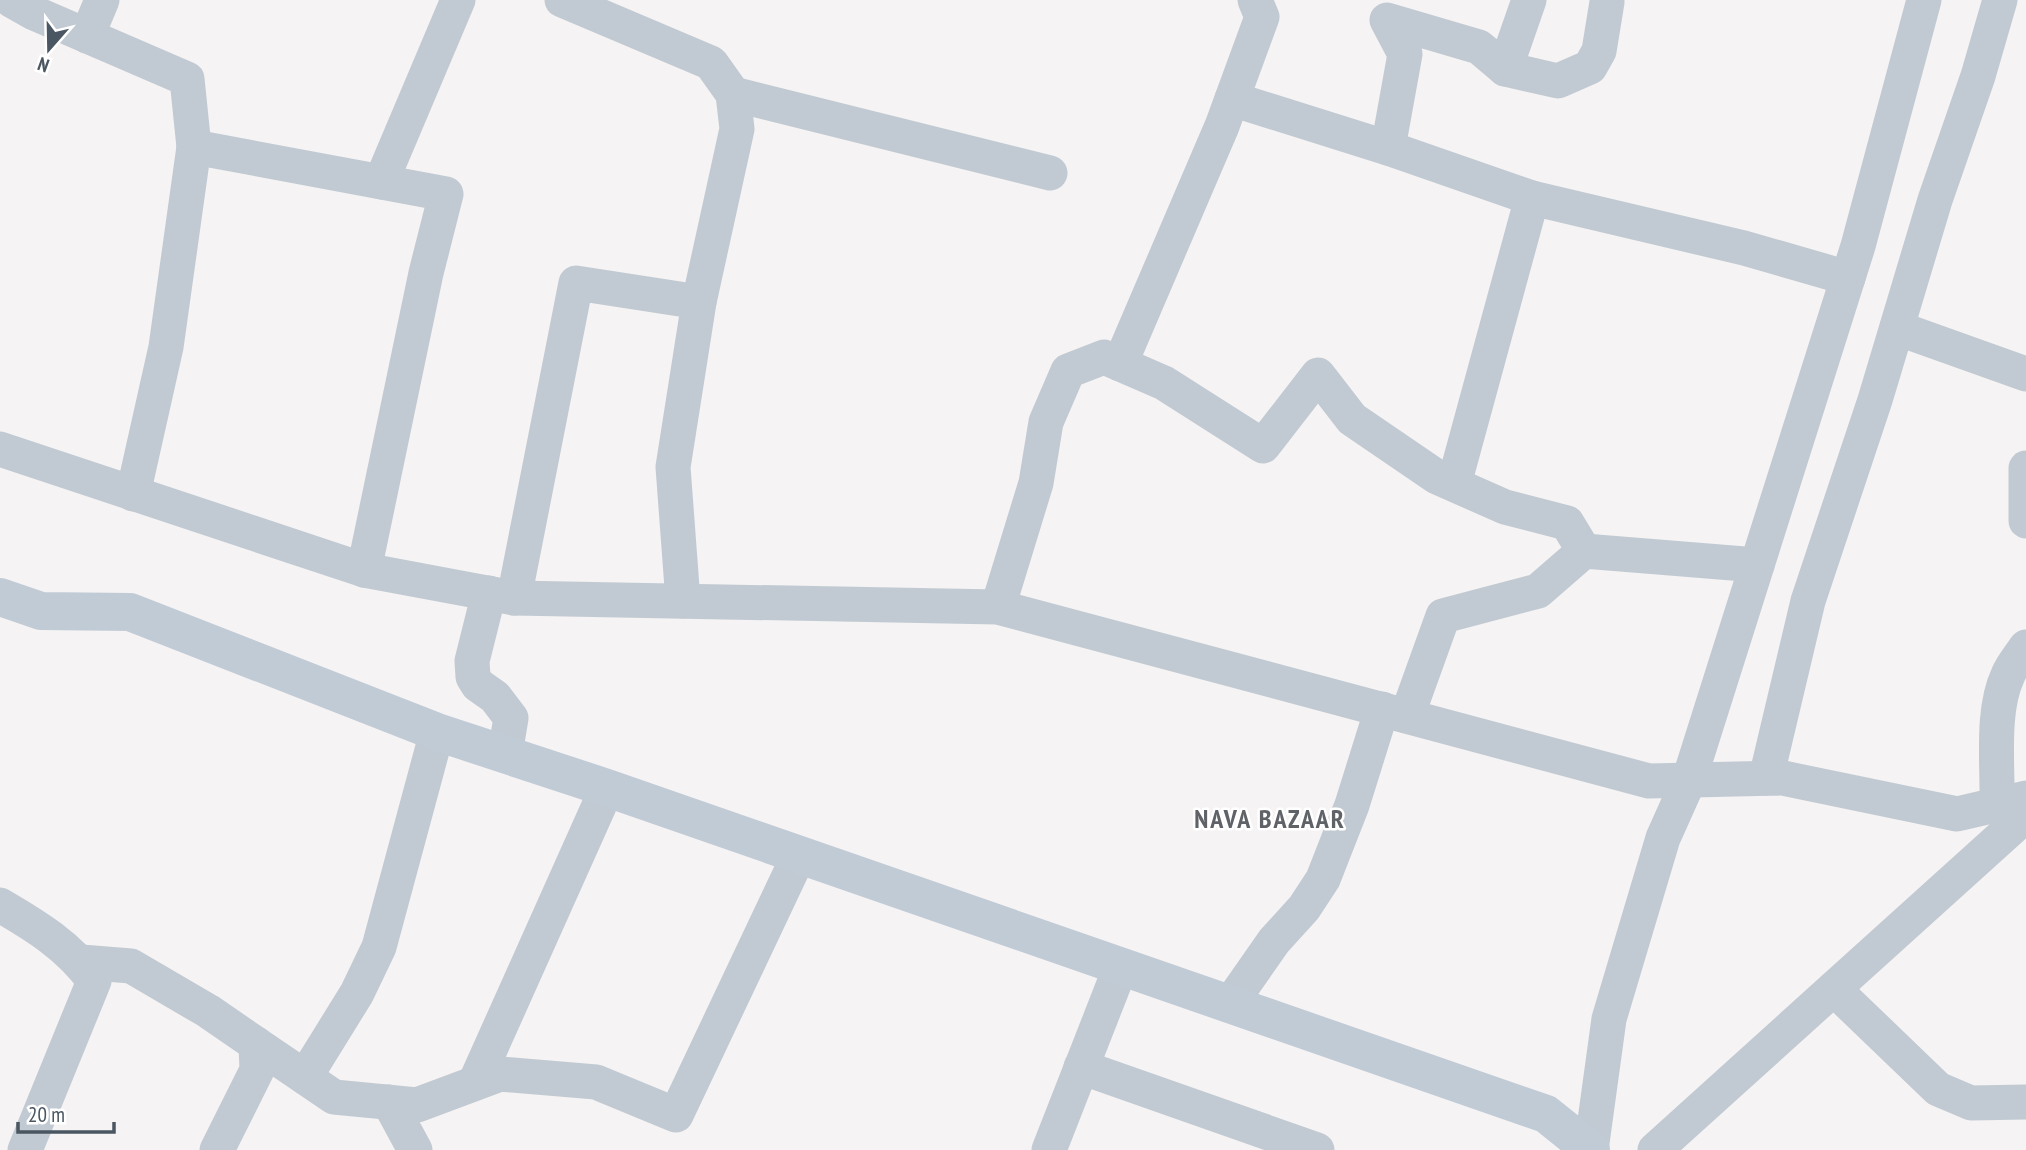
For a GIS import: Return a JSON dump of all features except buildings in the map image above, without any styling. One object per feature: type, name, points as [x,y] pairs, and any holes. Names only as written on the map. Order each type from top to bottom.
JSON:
[{"type":"street","points":[[11,0],[34,13],[187,79],[194,147],[166,347],[134,494]]},
{"type":"street","points":[[87,36],[102,0]]},
{"type":"street","points":[[381,181],[458,0]]},
{"type":"street","points":[[562,0],[711,63],[733,94],[737,128],[699,302],[673,467],[682,601]]},
{"type":"street","points":[[1120,364],[1232,99],[1262,17],[1255,0]]},
{"type":"street","points":[[1505,69],[1529,0]]},
{"type":"street","points":[[1591,1150],[1609,1019],[1663,838],[1689,780],[1848,278],[1924,0]]},
{"type":"street","points":[[1766,778],[1808,601],[1875,400],[1935,200],[1978,76],[2000,0]]},
{"type":"street","points":[[1390,10],[1479,47],[1505,69],[1558,81],[1590,67],[1599,51],[1604,1]]},
{"type":"street","points":[[1388,148],[1405,54],[1390,10]]},
{"type":"street","points":[[733,94],[1049,173]]},
{"type":"street","points":[[1232,99],[1388,148],[1532,198],[1744,248],[1848,278]]},
{"type":"street","points":[[194,147],[446,194],[426,273],[364,570]]},
{"type":"street","points":[[1454,484],[1532,198]]},
{"type":"street","points":[[505,754],[511,718],[495,697],[478,685],[473,677],[472,661],[502,595],[576,283],[699,302]]},
{"type":"street","points":[[1897,328],[2026,374]]},
{"type":"street","points":[[998,607],[1036,483],[1046,422],[1068,371],[1104,357],[1164,383],[1263,446],[1318,376],[1352,419],[1387,440],[1437,477],[1506,508],[1567,523],[1584,551]]},
{"type":"street","points":[[0,449],[364,570],[502,595],[998,607],[1649,781],[1783,778],[1957,814],[2016,806]]},
{"type":"street","points":[[2026,468],[2026,521]]},
{"type":"street","points":[[1230,1004],[1274,941],[1304,908],[1322,879],[1352,804],[1443,616],[1538,591],[1584,551],[1757,565]]},
{"type":"street","points":[[0,597],[41,611],[130,612],[437,732],[607,788],[1546,1114],[1591,1150]]},
{"type":"street","points":[[2016,806],[1998,710],[2008,673],[2026,647]]},
{"type":"street","points":[[305,1077],[357,993],[379,947],[437,732]]},
{"type":"street","points":[[475,1083],[607,788]]},
{"type":"street","points":[[1656,1150],[1834,989],[2016,806]]},
{"type":"street","points":[[80,962],[131,966],[208,1011],[334,1097],[417,1105],[500,1074],[596,1082],[676,1115],[799,855]]},
{"type":"street","points":[[0,905],[44,930],[80,962],[94,981],[25,1150]]},
{"type":"street","points":[[1051,1150],[1121,966]]},
{"type":"street","points":[[1834,989],[1938,1089],[1971,1103],[2026,1102]]},
{"type":"street","points":[[217,1150],[257,1070],[257,1044]]},
{"type":"street","points":[[1081,1067],[1317,1150]]},
{"type":"street","points":[[389,1102],[415,1150]]},
{"type":"district","name":"NAVA BAZAAR","points":[[1270,819]]}]
